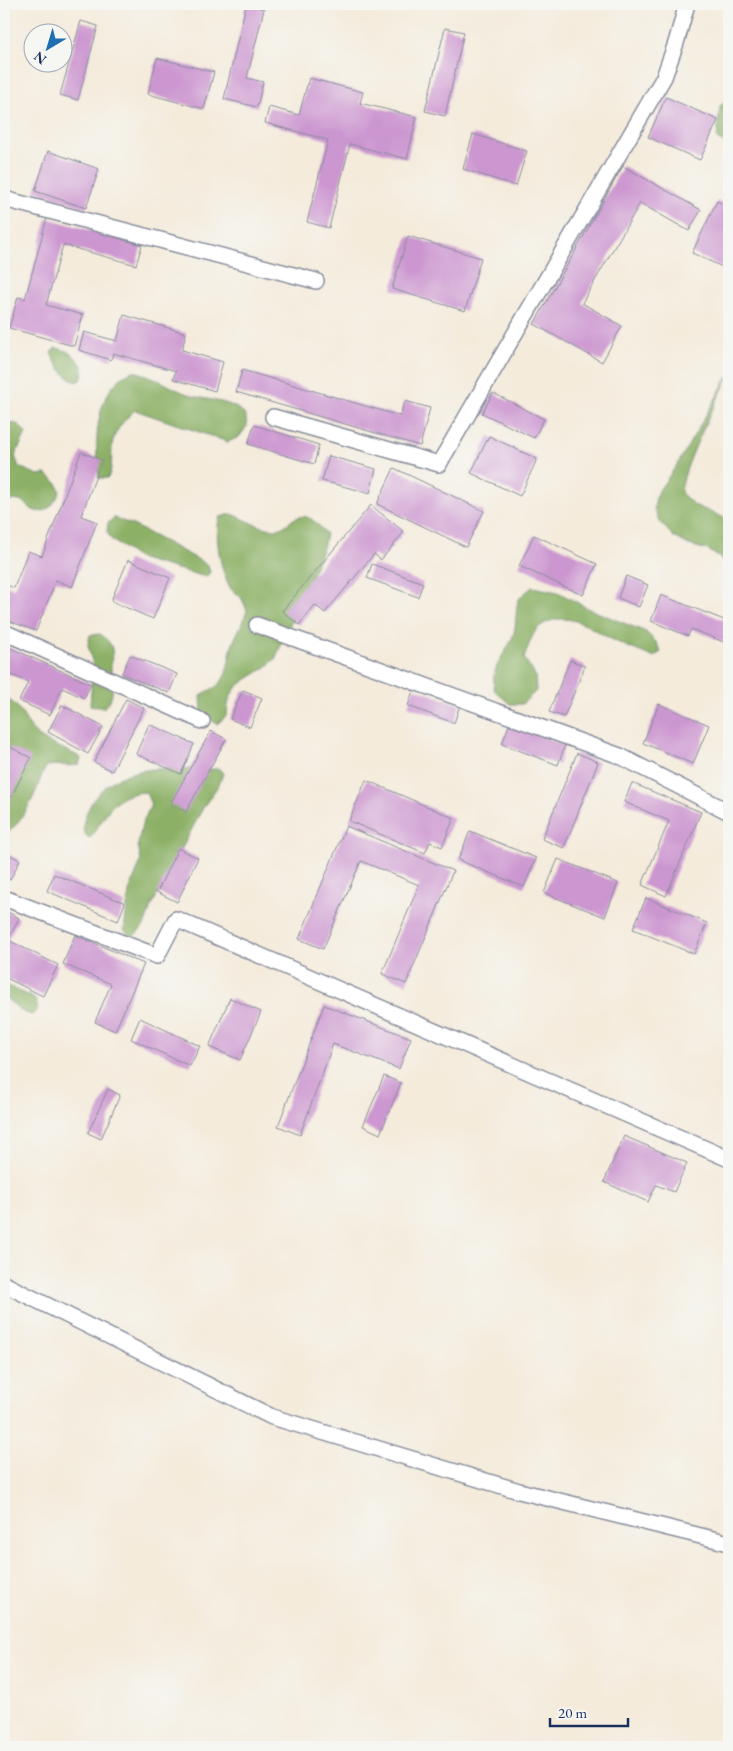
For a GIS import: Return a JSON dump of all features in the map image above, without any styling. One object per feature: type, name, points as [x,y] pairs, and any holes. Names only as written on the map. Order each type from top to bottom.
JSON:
[{"type":"lane","points":[[273,418],[439,464],[664,77],[687,4]]},
{"type":"lane","points":[[4,199],[316,281]]},
{"type":"lane","points":[[257,625],[620,756],[729,812]]},
{"type":"lane","points":[[4,632],[202,721]]},
{"type":"lane","points":[[4,898],[157,956],[176,920],[729,1159]]},
{"type":"lane","points":[[4,1284],[272,1417],[519,1491],[729,1543]]},
{"type":"green space","points":[[729,99],[728,145],[717,139],[720,106]]},
{"type":"green space","points":[[55,348],[68,352],[77,359],[83,367],[82,379],[76,382],[61,370],[51,353]]},
{"type":"green space","points":[[133,371],[148,375],[190,395],[235,407],[246,417],[247,426],[239,437],[228,442],[135,410],[123,422],[114,436],[108,478],[99,478],[97,433],[104,402],[111,389],[120,379]]},
{"type":"green space","points":[[728,377],[693,452],[681,493],[694,505],[729,520],[729,564],[708,550],[689,545],[674,537],[659,521],[654,508],[657,493],[677,465]]},
{"type":"green space","points":[[9,422],[19,425],[26,433],[15,456],[19,467],[38,475],[46,474],[57,483],[60,492],[53,504],[46,510],[33,510],[17,500],[4,503],[4,425]]},
{"type":"green space","points":[[232,514],[272,529],[284,526],[299,517],[304,517],[320,526],[326,534],[323,548],[275,659],[237,687],[228,703],[227,715],[217,724],[202,713],[201,696],[217,686],[224,678],[232,646],[247,611],[239,595],[232,590],[227,582],[219,553],[217,533],[220,517]]},
{"type":"green space","points":[[114,518],[133,525],[201,561],[208,566],[210,572],[206,577],[138,558],[112,540],[107,532],[108,523]]},
{"type":"green space","points":[[532,587],[558,592],[589,609],[646,632],[656,642],[661,652],[653,657],[618,643],[574,621],[557,619],[548,622],[539,627],[534,634],[524,658],[535,675],[536,691],[522,704],[510,704],[495,691],[494,676],[513,636],[518,601]]},
{"type":"green space","points":[[100,634],[109,642],[112,651],[112,694],[108,704],[103,708],[90,705],[93,665],[88,645],[90,635]]},
{"type":"green space","points":[[4,698],[10,700],[18,708],[31,729],[40,737],[81,758],[79,765],[47,766],[26,810],[14,827],[4,836]]},
{"type":"green space","points":[[220,769],[223,774],[218,786],[204,806],[151,907],[144,926],[134,936],[129,935],[124,930],[129,892],[141,861],[138,845],[142,824],[151,805],[146,792],[124,797],[109,809],[89,838],[84,830],[86,814],[97,796],[110,783],[125,775],[143,770]]},
{"type":"green space","points":[[4,984],[35,999],[38,1009],[32,1015],[23,1012],[4,997]]},
{"type":"building","points":[[246,5],[264,9],[247,78],[263,82],[257,107],[224,99]]},
{"type":"building","points":[[81,21],[98,26],[78,100],[60,95],[67,72],[72,72],[72,53]]},
{"type":"building","points":[[445,28],[464,32],[445,116],[425,111]]},
{"type":"building","points":[[157,58],[214,72],[204,109],[148,94]]},
{"type":"building","points":[[309,78],[363,92],[360,103],[417,117],[407,159],[350,144],[329,228],[307,222],[328,140],[265,123],[269,107],[299,115]]},
{"type":"building","points":[[666,97],[718,120],[700,160],[648,137]]},
{"type":"building","points":[[473,134],[527,151],[516,186],[463,169]]},
{"type":"building","points":[[48,151],[99,169],[86,208],[35,191]]},
{"type":"building","points":[[623,166],[701,210],[689,231],[640,203],[582,303],[622,326],[602,362],[534,324]]},
{"type":"building","points":[[717,201],[729,207],[729,270],[692,253]]},
{"type":"building","points":[[47,218],[142,245],[136,265],[63,245],[46,305],[83,315],[74,346],[9,328],[18,297],[25,299]]},
{"type":"building","points":[[408,236],[481,258],[465,311],[392,289]]},
{"type":"building","points":[[124,315],[186,333],[182,350],[223,362],[215,391],[173,379],[176,371],[113,353],[111,360],[79,350],[84,332],[117,341]]},
{"type":"building","points":[[242,370],[400,416],[405,401],[430,408],[420,446],[236,392]]},
{"type":"building","points":[[493,393],[544,419],[534,438],[482,413]]},
{"type":"building","points":[[254,425],[319,445],[314,464],[248,444]]},
{"type":"building","points":[[489,436],[537,459],[520,496],[471,473]]},
{"type":"building","points":[[81,452],[102,460],[81,516],[97,522],[72,587],[56,580],[36,631],[4,619],[4,584],[14,588],[28,551],[42,556]]},
{"type":"building","points":[[329,456],[376,469],[370,493],[322,481]]},
{"type":"building","points":[[394,468],[484,511],[466,547],[377,504]]},
{"type":"building","points":[[371,505],[404,532],[381,560],[374,554],[325,613],[315,605],[299,625],[282,611]]},
{"type":"building","points":[[534,535],[597,564],[583,595],[519,566]]},
{"type":"building","points":[[128,560],[170,578],[153,619],[111,601]]},
{"type":"building","points":[[372,564],[423,583],[418,597],[367,578]]},
{"type":"building","points":[[626,576],[648,585],[639,607],[618,598]]},
{"type":"building","points":[[661,595],[729,622],[729,644],[691,629],[688,636],[651,621]]},
{"type":"building","points":[[4,645],[91,684],[84,698],[62,688],[50,715],[19,701],[28,682],[4,672]]},
{"type":"building","points":[[130,655],[177,674],[169,693],[122,674]]},
{"type":"building","points":[[570,660],[585,666],[564,717],[549,712]]},
{"type":"building","points":[[414,688],[460,705],[454,723],[408,706]]},
{"type":"building","points":[[243,690],[262,698],[250,727],[230,719]]},
{"type":"building","points":[[126,699],[144,708],[112,771],[94,762]]},
{"type":"building","points":[[659,704],[709,725],[693,764],[643,743]]},
{"type":"building","points":[[62,705],[103,727],[88,754],[48,732]]},
{"type":"building","points":[[149,724],[194,744],[181,774],[136,754]]},
{"type":"building","points":[[509,725],[565,745],[558,765],[502,744]]},
{"type":"building","points":[[211,731],[226,739],[186,812],[170,804]]},
{"type":"building","points":[[10,747],[31,758],[4,811],[4,759]]},
{"type":"building","points":[[577,753],[598,762],[564,848],[542,839]]},
{"type":"building","points":[[366,780],[454,818],[442,847],[430,842],[425,853],[349,821]]},
{"type":"building","points":[[632,783],[701,812],[666,896],[642,885],[669,821],[624,802]]},
{"type":"building","points":[[346,826],[453,871],[406,984],[382,974],[419,885],[361,861],[323,949],[299,939]]},
{"type":"building","points":[[470,831],[536,858],[524,887],[458,860]]},
{"type":"building","points":[[178,848],[198,858],[177,902],[157,892]]},
{"type":"building","points":[[4,852],[20,860],[10,880],[4,877]]},
{"type":"building","points":[[558,859],[618,883],[605,917],[544,893]]},
{"type":"building","points":[[54,874],[125,903],[118,921],[47,891]]},
{"type":"building","points":[[646,898],[707,923],[694,954],[633,929]]},
{"type":"building","points":[[4,910],[19,918],[8,940],[58,965],[43,996],[4,977]]},
{"type":"building","points":[[75,935],[144,964],[115,1031],[95,1022],[111,984],[63,964]]},
{"type":"building","points":[[230,998],[261,1012],[240,1060],[209,1047]]},
{"type":"building","points":[[324,1005],[411,1038],[399,1069],[333,1044],[300,1135],[278,1126]]},
{"type":"building","points":[[140,1018],[200,1046],[190,1066],[131,1039]]},
{"type":"building","points":[[384,1076],[401,1083],[380,1134],[363,1126]]},
{"type":"building","points":[[108,1089],[120,1095],[101,1139],[88,1133]]},
{"type":"building","points":[[624,1136],[687,1163],[674,1192],[656,1185],[648,1202],[604,1182]]}]
